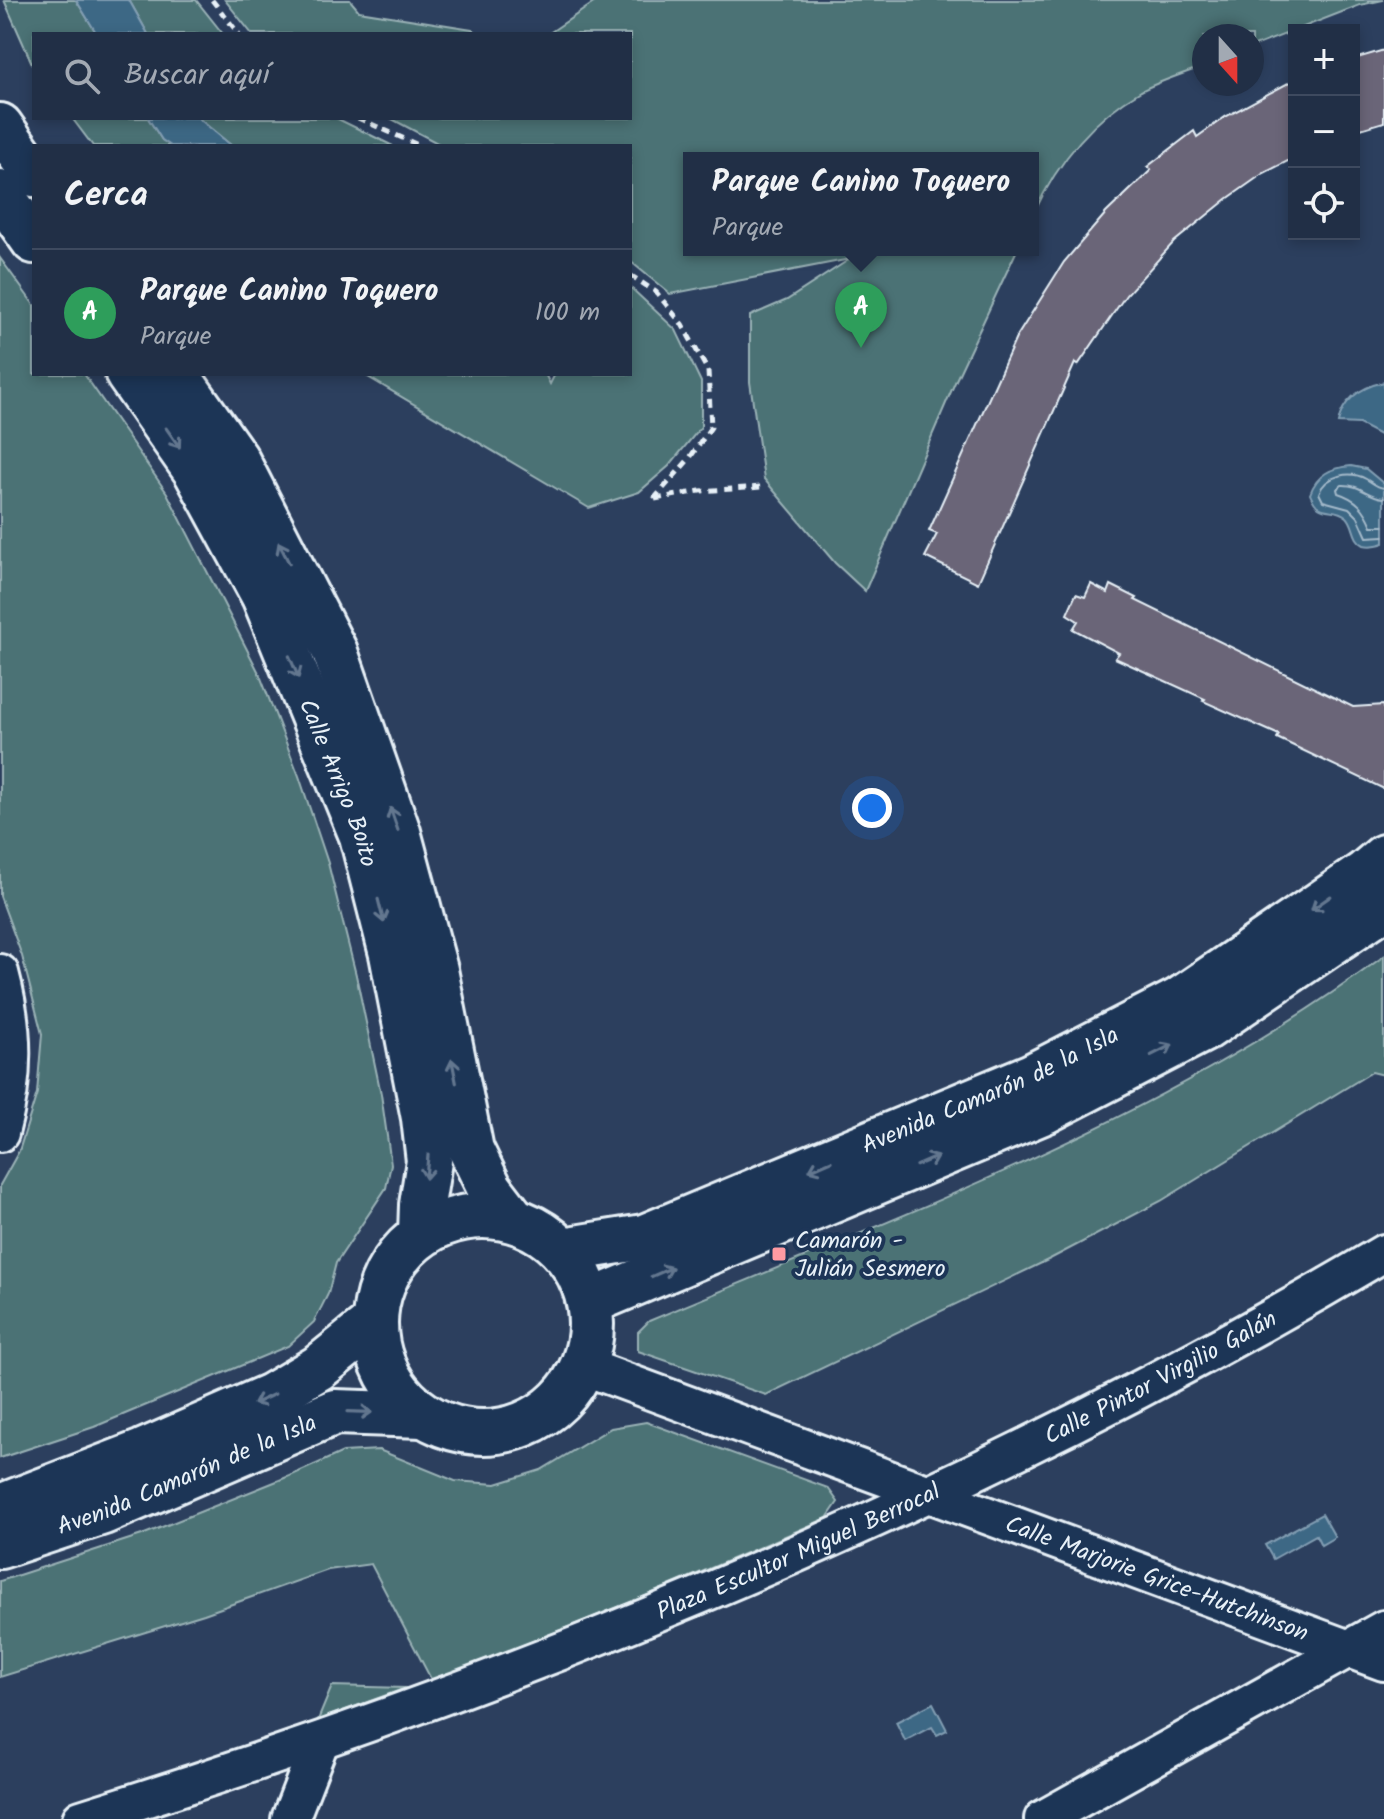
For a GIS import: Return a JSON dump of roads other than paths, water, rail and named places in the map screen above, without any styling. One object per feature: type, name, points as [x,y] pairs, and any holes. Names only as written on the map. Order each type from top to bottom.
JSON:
[{"type":"main road","points":[[0,126],[32,171]]},
{"type":"main road","points":[[0,193],[32,238]]},
{"type":"main road","name":"Calle Arrigo Boito","points":[[129,376],[196,471],[264,596],[362,836],[392,954],[424,1118],[429,1161],[421,1234]]},
{"type":"main road","name":"Calle Arrigo Boito","points":[[177,376],[236,459],[335,652],[398,832],[435,970],[471,1150],[490,1189],[513,1219]]},
{"type":"main road","name":"Avenida Camarón de la Isla","points":[[563,1250],[644,1237],[1032,1076],[1180,1000],[1364,874],[1384,857]]},
{"type":"main road","name":"Avenida Camarón de la Isla","points":[[590,1302],[1045,1111],[1204,1029],[1384,907]]},
{"type":"main road","points":[[490,1215],[513,1219],[540,1231],[563,1250],[580,1274],[590,1302],[592,1335],[583,1366],[562,1398],[532,1421],[496,1432],[457,1430],[423,1415],[396,1390],[379,1359],[374,1323],[380,1289],[396,1258],[421,1234],[465,1216],[490,1215]]},
{"type":"main road","name":"Avenida Camarón de la Isla","points":[[0,1507],[143,1452],[271,1396],[318,1368],[374,1323]]},
{"type":"main road","name":"Avenida Camarón de la Isla","points":[[0,1546],[103,1512],[335,1412],[423,1415]]},
{"type":"street","points":[[0,973],[13,1046],[9,1102],[0,1133]]},
{"type":"street","name":"Calle Pintor Virgilio Galán","points":[[931,1493],[1172,1372],[1384,1253]]},
{"type":"street","name":"Plaza Escultor Miguel Berrocal","points":[[583,1366],[931,1493]]},
{"type":"street","name":"Plaza Escultor Miguel Berrocal","points":[[81,1819],[320,1742],[604,1635],[760,1570],[931,1493]]},
{"type":"street","name":"Calle Marjorie Grice-Hutchinson","points":[[931,1493],[1384,1662]]},
{"type":"street","points":[[1043,1819],[1384,1629]]},
{"type":"street","points":[[290,1819],[320,1742]]},
{"type":"water","points":[[76,0],[129,0],[147,32],[96,32]]},
{"type":"water","points":[[149,120],[200,120],[230,144],[168,144]]},
{"type":"water","points":[[1384,382],[1384,437],[1359,424],[1338,423],[1349,400],[1368,387]]},
{"type":"water","points":[[1351,466],[1366,469],[1384,484],[1384,543],[1364,545],[1357,539],[1347,517],[1322,509],[1310,494],[1326,473]]},
{"type":"water","points":[[1322,1514],[1335,1537],[1321,1545],[1316,1535],[1273,1559],[1265,1545]]},
{"type":"water","points":[[933,1703],[947,1730],[937,1735],[932,1727],[905,1741],[896,1722]]},
{"type":"place","name":"Parque Canino Toquero","points":[[861,348]]},
{"type":"place","name":"Camarón - Julián Sesmero","points":[[779,1254]]}]
